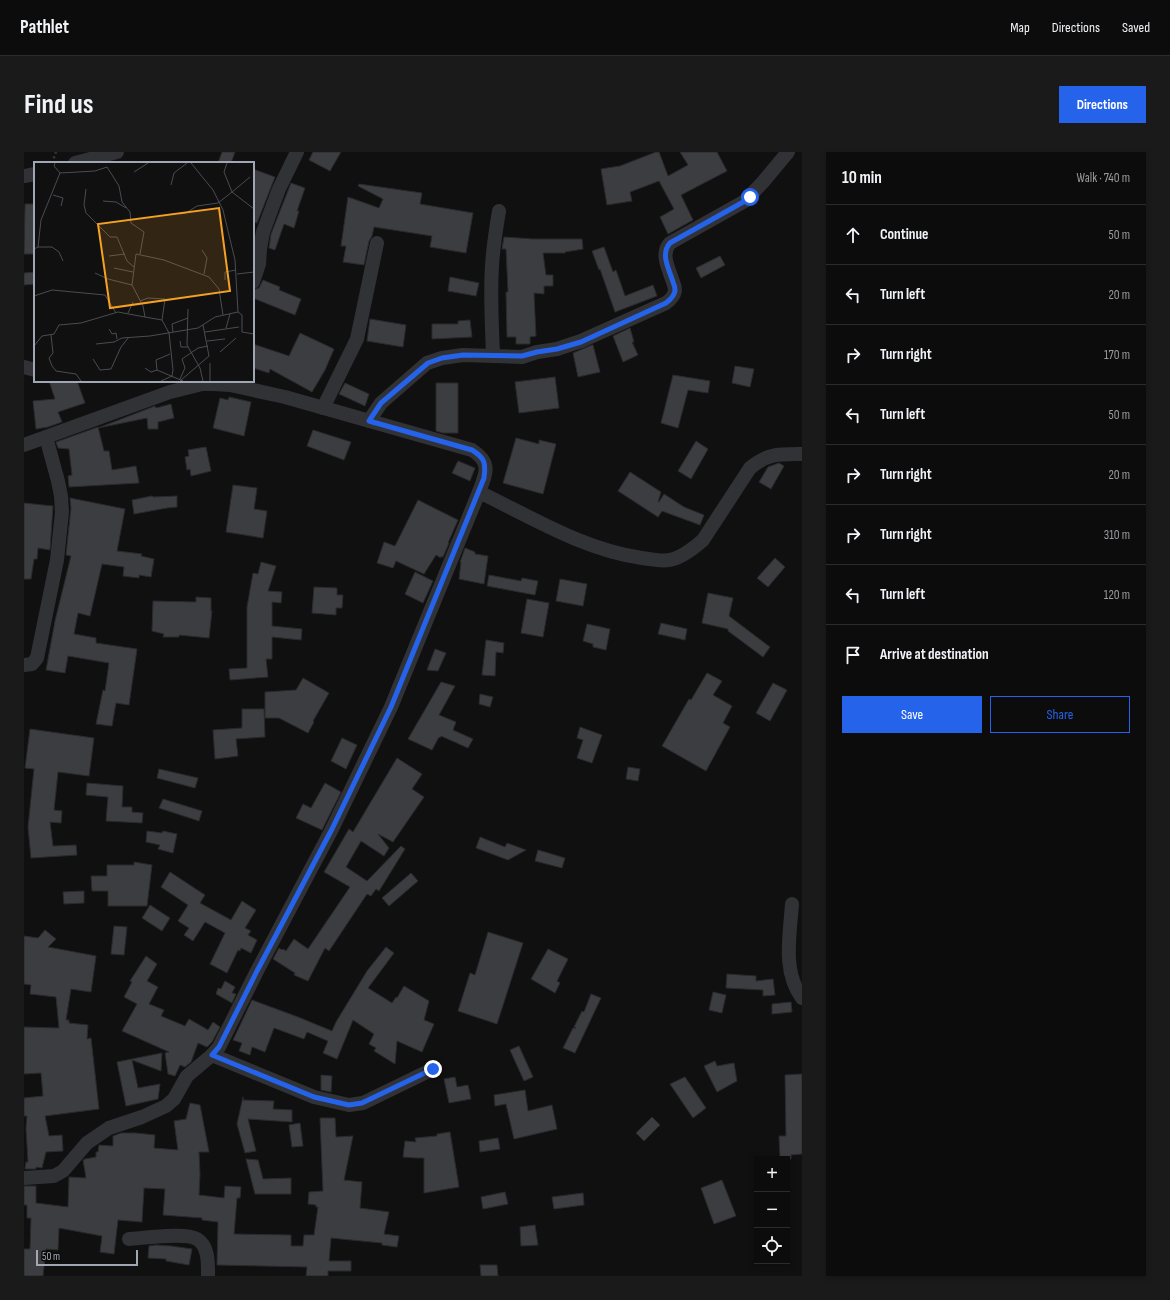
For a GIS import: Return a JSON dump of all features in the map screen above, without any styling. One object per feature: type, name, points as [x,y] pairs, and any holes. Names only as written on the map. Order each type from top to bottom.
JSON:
[{"type":"street","points":[[79,162],[117,152]]},
{"type":"street","points":[[254,279],[259,264],[263,232],[279,189],[297,152]]},
{"type":"street","points":[[369,421],[381,403],[428,363],[442,358],[463,355],[522,356],[557,349],[581,342],[666,303],[672,297],[675,290],[665,253],[666,248],[670,243],[745,201],[759,187],[788,152]]},
{"type":"street","points":[[24,176],[34,174]]},
{"type":"street","points":[[494,356],[491,303],[492,267],[494,240],[499,211]]},
{"type":"street","points":[[323,408],[357,339],[377,242]]},
{"type":"street","points":[[24,367],[34,370]]},
{"type":"street","points":[[24,445],[170,392],[203,382],[230,385],[285,397],[472,450],[482,456],[486,466],[479,492],[388,714],[329,836],[257,971],[219,1047],[212,1055],[187,1076],[174,1099],[166,1106],[142,1117],[109,1128],[87,1143],[63,1171],[54,1176],[24,1178]]},
{"type":"street","points":[[24,666],[32,664],[37,658],[56,560],[62,512],[61,496],[46,437]]},
{"type":"street","points":[[479,492],[582,542],[622,555],[669,560],[681,556],[693,549],[703,540],[750,468],[759,460],[768,456],[779,454],[802,454]]},
{"type":"street","points":[[792,904],[788,961],[790,972],[802,998]]},
{"type":"street","points":[[212,1055],[314,1097],[349,1105],[362,1103],[433,1069]]},
{"type":"street","points":[[129,1239],[185,1236],[198,1239],[205,1249],[208,1263],[208,1276]]},
{"type":"path","points":[[52,162],[56,152]]},
{"type":"building","points":[[222,152],[235,152],[231,162],[218,162]]},
{"type":"building","points":[[313,152],[341,152],[330,171],[309,160]]},
{"type":"building","points":[[659,152],[668,176],[688,165],[680,152],[717,152],[727,171],[681,195],[693,220],[668,234],[660,217],[674,209],[659,181],[630,192],[632,201],[607,205],[601,169],[620,166]]},
{"type":"building","points":[[254,169],[275,177],[257,223],[254,222]]},
{"type":"building","points":[[291,183],[305,188],[297,211],[299,211],[294,228],[284,224],[275,250],[269,248],[271,234]]},
{"type":"building","points":[[359,184],[422,193],[420,204],[473,213],[466,253],[430,247],[432,236],[374,227],[369,241],[364,265],[343,262],[346,246],[341,246],[348,197],[379,208],[383,199],[358,186]]},
{"type":"building","points":[[25,204],[34,204],[34,254],[24,254]]},
{"type":"building","points":[[504,237],[533,239],[582,239],[583,249],[565,253],[543,253],[546,275],[553,275],[553,286],[544,286],[544,294],[534,293],[536,336],[530,337],[530,344],[516,344],[516,337],[507,337],[506,292],[508,292],[506,249],[502,249]]},
{"type":"building","points":[[604,247],[613,272],[616,270],[625,296],[653,285],[657,296],[615,312],[592,251]]},
{"type":"building","points":[[720,256],[725,265],[701,278],[696,268]]},
{"type":"building","points":[[34,272],[34,284],[24,285],[24,273]]},
{"type":"building","points":[[450,277],[479,283],[476,296],[448,291]]},
{"type":"building","points":[[263,280],[280,287],[279,290],[301,299],[295,315],[254,298],[254,290],[259,288]]},
{"type":"building","points":[[370,319],[406,325],[403,347],[367,341]]},
{"type":"building","points":[[470,320],[472,337],[432,339],[432,324],[458,324],[458,321]]},
{"type":"building","points":[[630,328],[634,342],[632,342],[638,355],[623,362],[613,336]]},
{"type":"building","points":[[300,333],[334,349],[325,370],[312,392],[270,369],[269,373],[254,368],[254,344],[289,356]]},
{"type":"building","points":[[592,345],[600,372],[578,377],[573,353]]},
{"type":"building","points":[[735,366],[754,369],[750,387],[732,383]]},
{"type":"building","points":[[673,375],[710,381],[708,393],[688,390],[678,428],[661,423]]},
{"type":"building","points":[[555,377],[559,408],[519,413],[515,382]]},
{"type":"building","points":[[49,382],[77,382],[85,403],[58,412],[62,422],[36,429],[33,401],[55,399]]},
{"type":"building","points":[[345,383],[369,394],[365,406],[339,394]]},
{"type":"building","points":[[436,383],[458,383],[458,433],[443,433],[436,431]]},
{"type":"building","points":[[229,397],[251,402],[244,436],[213,428],[220,398],[228,400]]},
{"type":"building","points":[[171,404],[174,418],[158,422],[158,429],[148,429],[147,418],[98,428],[155,406],[156,408]]},
{"type":"building","points":[[98,427],[104,451],[109,451],[112,470],[136,466],[139,483],[69,487],[68,476],[72,475],[69,449],[58,448],[56,442]]},
{"type":"building","points":[[313,430],[351,442],[344,460],[307,446]]},
{"type":"building","points":[[516,438],[539,444],[539,440],[556,444],[543,494],[503,483]]},
{"type":"building","points":[[696,441],[708,449],[691,479],[678,471]]},
{"type":"building","points":[[206,447],[211,471],[191,476],[190,469],[187,470],[185,457],[189,456],[188,450]]},
{"type":"building","points":[[458,461],[475,468],[470,481],[452,473]]},
{"type":"building","points":[[779,463],[784,466],[771,489],[759,482],[768,467]]},
{"type":"building","points":[[630,472],[661,492],[658,502],[664,494],[684,507],[704,515],[700,525],[662,511],[658,517],[618,491]]},
{"type":"building","points":[[233,485],[257,488],[254,509],[267,511],[263,538],[226,532]]},
{"type":"building","points":[[152,496],[177,496],[177,507],[134,514],[132,500]]},
{"type":"building","points":[[70,498],[125,509],[117,551],[142,554],[141,556],[154,559],[151,577],[139,575],[139,578],[123,576],[124,567],[102,564],[90,616],[78,613],[74,634],[96,638],[96,643],[137,649],[129,705],[116,703],[112,726],[96,724],[103,690],[105,691],[109,663],[68,656],[65,673],[46,670],[55,621],[71,556],[66,555],[71,508]]},
{"type":"building","points":[[418,500],[458,520],[443,557],[441,556],[441,558],[436,555],[424,574],[396,561],[393,568],[377,563],[384,542],[395,546]]},
{"type":"building","points":[[24,503],[53,506],[50,550],[38,548],[37,559],[34,559],[31,579],[24,579]]},
{"type":"building","points":[[465,548],[475,552],[475,554],[488,556],[484,584],[459,579],[460,562]]},
{"type":"building","points":[[775,558],[785,567],[768,587],[757,578]]},
{"type":"building","points":[[261,562],[276,566],[268,591],[282,592],[281,603],[272,602],[272,626],[302,629],[301,640],[272,637],[272,659],[266,659],[268,677],[230,680],[229,669],[247,668],[247,607],[253,573],[258,574]]},
{"type":"building","points":[[415,572],[433,581],[423,603],[405,594]]},
{"type":"building","points":[[489,575],[521,581],[522,578],[538,581],[535,595],[487,586]]},
{"type":"building","points":[[560,579],[587,584],[583,606],[556,601]]},
{"type":"building","points":[[314,587],[337,588],[337,595],[343,595],[342,608],[336,608],[336,615],[312,613]]},
{"type":"building","points":[[708,593],[733,598],[729,616],[770,647],[763,657],[728,631],[728,629],[702,623]]},
{"type":"building","points":[[196,597],[211,598],[212,611],[209,638],[179,635],[179,637],[163,637],[164,634],[152,631],[153,601],[196,602]]},
{"type":"building","points":[[527,599],[549,603],[543,637],[521,633]]},
{"type":"building","points":[[661,623],[687,629],[685,640],[658,634]]},
{"type":"building","points":[[587,624],[610,629],[606,650],[593,647],[593,644],[583,641]]},
{"type":"building","points":[[486,640],[504,643],[503,653],[496,652],[495,676],[482,675]]},
{"type":"building","points":[[435,649],[446,653],[438,671],[427,670]]},
{"type":"building","points":[[707,673],[722,681],[713,695],[732,706],[723,723],[730,727],[706,771],[662,746],[689,699],[691,700]]},
{"type":"building","points":[[303,678],[329,693],[308,733],[279,718],[265,718],[265,692],[296,690]]},
{"type":"building","points":[[441,682],[455,686],[439,715],[456,722],[453,730],[473,739],[468,748],[441,736],[432,750],[408,739]]},
{"type":"building","points":[[773,683],[787,690],[770,721],[756,713]]},
{"type":"building","points":[[480,694],[493,697],[490,707],[479,704]]},
{"type":"building","points":[[242,709],[264,709],[265,737],[236,739],[238,756],[215,759],[213,730],[242,728]]},
{"type":"building","points":[[580,727],[602,735],[592,763],[577,758],[583,740],[577,738]]},
{"type":"building","points":[[30,729],[94,738],[89,776],[58,772],[54,810],[62,811],[61,823],[50,822],[53,846],[76,845],[77,855],[31,858],[28,827],[34,769],[25,768]]},
{"type":"building","points":[[342,738],[357,745],[346,769],[331,761]]},
{"type":"building","points":[[397,758],[422,774],[412,789],[424,797],[393,842],[378,834],[389,848],[384,856],[361,841],[346,867],[367,881],[401,846],[405,849],[379,891],[376,889],[371,896],[367,894],[329,951],[325,948],[308,981],[294,975],[295,973],[273,959],[279,948],[286,951],[294,939],[308,949],[350,887],[324,872],[349,829],[353,832]]},
{"type":"building","points":[[628,767],[640,769],[638,781],[626,779]]},
{"type":"building","points":[[159,769],[198,778],[195,788],[157,778]]},
{"type":"building","points":[[87,783],[123,786],[122,807],[132,807],[132,812],[143,813],[142,823],[106,821],[108,797],[86,795]]},
{"type":"building","points":[[325,783],[341,792],[322,830],[296,818],[303,804],[311,808]]},
{"type":"building","points":[[163,799],[202,811],[199,821],[159,808]]},
{"type":"building","points":[[147,831],[162,833],[163,831],[177,834],[173,853],[158,849],[160,845],[146,842]]},
{"type":"building","points":[[480,837],[505,847],[507,843],[526,850],[508,860],[476,848]]},
{"type":"building","points":[[538,850],[565,858],[562,868],[535,861]]},
{"type":"building","points":[[134,862],[152,865],[147,906],[108,906],[108,891],[92,891],[91,876],[107,876],[107,865],[134,865]]},
{"type":"building","points":[[170,872],[205,895],[200,903],[231,920],[242,901],[256,910],[245,928],[251,931],[248,935],[257,940],[251,953],[241,948],[240,951],[238,950],[227,973],[210,964],[225,933],[205,922],[193,941],[184,935],[189,928],[178,921],[188,905],[161,887]]},
{"type":"building","points":[[411,873],[418,881],[389,906],[382,898]]},
{"type":"building","points":[[84,891],[84,903],[64,904],[63,892]]},
{"type":"building","points":[[150,905],[170,918],[162,931],[142,918]]},
{"type":"building","points":[[114,926],[127,927],[124,955],[111,954]]},
{"type":"building","points":[[45,930],[56,939],[48,947],[96,956],[91,992],[71,989],[66,1020],[69,1020],[69,1023],[88,1025],[87,1039],[91,1038],[99,1109],[45,1116],[49,1136],[62,1135],[63,1151],[46,1152],[42,1168],[36,1167],[36,1169],[25,1169],[26,1162],[28,1162],[26,1128],[27,1116],[24,1116],[24,1098],[43,1096],[41,1073],[24,1074],[24,1027],[59,1028],[56,997],[30,994],[31,985],[24,984],[24,936],[38,938]]},
{"type":"building","points":[[488,932],[523,943],[497,1024],[458,1011],[470,973],[475,975]]},
{"type":"building","points":[[386,947],[394,953],[368,988],[392,1003],[396,997],[397,998],[404,986],[429,1001],[424,1020],[434,1024],[422,1052],[397,1041],[395,1064],[374,1051],[376,1048],[369,1044],[374,1034],[353,1020],[337,1059],[323,1053],[328,1041],[307,1032],[304,1039],[274,1028],[265,1052],[252,1047],[250,1055],[239,1051],[242,1043],[233,1040],[252,1000],[332,1031],[367,971]]},
{"type":"building","points":[[548,949],[568,959],[557,981],[560,983],[555,993],[531,979]]},
{"type":"building","points":[[146,956],[157,964],[147,981],[158,987],[149,1004],[164,1010],[161,1016],[185,1026],[189,1019],[208,1030],[213,1022],[220,1027],[212,1042],[207,1047],[198,1043],[191,1062],[185,1067],[180,1065],[175,1076],[168,1074],[165,1053],[169,1052],[122,1031],[137,1004],[124,997],[132,982],[130,981]]},
{"type":"building","points":[[727,974],[756,976],[756,981],[773,979],[775,995],[763,996],[763,990],[726,988]]},
{"type":"building","points":[[225,981],[235,987],[232,993],[236,994],[232,1003],[216,994],[218,988],[221,989]]},
{"type":"building","points":[[713,992],[726,995],[722,1013],[709,1010]]},
{"type":"building","points":[[591,994],[601,998],[575,1053],[563,1048],[573,1028],[576,1028],[574,1027],[582,1011],[584,1012]]},
{"type":"building","points":[[791,1002],[792,1012],[772,1014],[772,1004]]},
{"type":"building","points":[[519,1046],[533,1077],[524,1081],[510,1050]]},
{"type":"building","points":[[162,1053],[161,1071],[132,1060],[138,1088],[160,1084],[158,1099],[126,1106],[117,1062]]},
{"type":"building","points":[[715,1061],[717,1066],[734,1063],[737,1081],[717,1092],[704,1066]]},
{"type":"building","points":[[802,1074],[802,1154],[791,1155],[791,1159],[790,1156],[780,1156],[779,1136],[786,1136],[785,1075]]},
{"type":"building","points":[[321,1075],[332,1076],[331,1092],[321,1090]]},
{"type":"building","points":[[455,1077],[457,1087],[468,1085],[471,1099],[449,1103],[444,1079]]},
{"type":"building","points":[[685,1077],[706,1108],[693,1118],[670,1084]]},
{"type":"building","points":[[525,1090],[528,1111],[552,1105],[557,1129],[514,1139],[506,1104],[495,1106],[494,1095]]},
{"type":"building","points":[[243,1097],[243,1100],[274,1101],[273,1109],[292,1110],[292,1122],[248,1119],[256,1151],[245,1153],[237,1124]]},
{"type":"building","points":[[190,1103],[200,1105],[209,1152],[199,1152],[199,1195],[224,1198],[225,1186],[241,1187],[240,1198],[237,1198],[234,1234],[291,1235],[291,1246],[303,1246],[304,1235],[314,1235],[318,1207],[316,1207],[316,1205],[308,1204],[309,1192],[323,1191],[320,1118],[335,1118],[336,1137],[353,1136],[344,1180],[362,1182],[360,1208],[389,1212],[384,1234],[399,1236],[397,1247],[382,1245],[382,1243],[331,1238],[329,1261],[351,1261],[351,1271],[328,1271],[328,1276],[306,1276],[307,1267],[217,1265],[218,1222],[202,1220],[202,1218],[163,1215],[165,1189],[144,1188],[142,1222],[118,1220],[114,1254],[100,1252],[102,1236],[59,1228],[58,1250],[46,1249],[43,1276],[24,1276],[24,1249],[30,1249],[31,1218],[27,1218],[27,1205],[24,1205],[24,1186],[36,1186],[36,1203],[68,1207],[69,1177],[86,1178],[83,1160],[96,1157],[96,1152],[98,1152],[99,1145],[113,1146],[113,1136],[121,1133],[155,1135],[154,1148],[178,1150],[174,1121],[186,1119]]},
{"type":"building","points":[[652,1117],[660,1125],[644,1141],[636,1133]]},
{"type":"building","points":[[300,1123],[303,1146],[292,1147],[289,1125]]},
{"type":"building","points":[[450,1132],[459,1187],[424,1193],[424,1158],[403,1157],[405,1141],[416,1142],[415,1138],[437,1136],[437,1134]]},
{"type":"building","points":[[498,1138],[500,1149],[480,1152],[479,1141]]},
{"type":"building","points":[[246,1159],[258,1160],[263,1179],[291,1178],[291,1194],[255,1194]]},
{"type":"building","points":[[722,1180],[736,1216],[714,1224],[701,1188]]},
{"type":"building","points":[[505,1192],[508,1204],[483,1209],[481,1197]]},
{"type":"building","points":[[583,1193],[584,1205],[554,1209],[552,1197]]},
{"type":"building","points":[[535,1225],[538,1245],[521,1246],[520,1227]]},
{"type":"building","points":[[156,1245],[192,1249],[189,1265],[166,1261],[166,1259],[148,1258],[149,1246]]},
{"type":"building","points":[[480,1265],[497,1265],[498,1276],[481,1276]]},
{"type":"route","points":[[433,1069],[362,1103],[349,1105],[314,1097],[212,1055],[219,1047],[257,971],[332,829],[391,707],[448,570],[484,478],[486,466],[482,456],[472,450],[369,421],[381,403],[428,363],[442,358],[463,355],[522,356],[557,349],[581,342],[666,303],[672,297],[675,290],[666,259],[666,248],[670,243],[750,197]]}]
